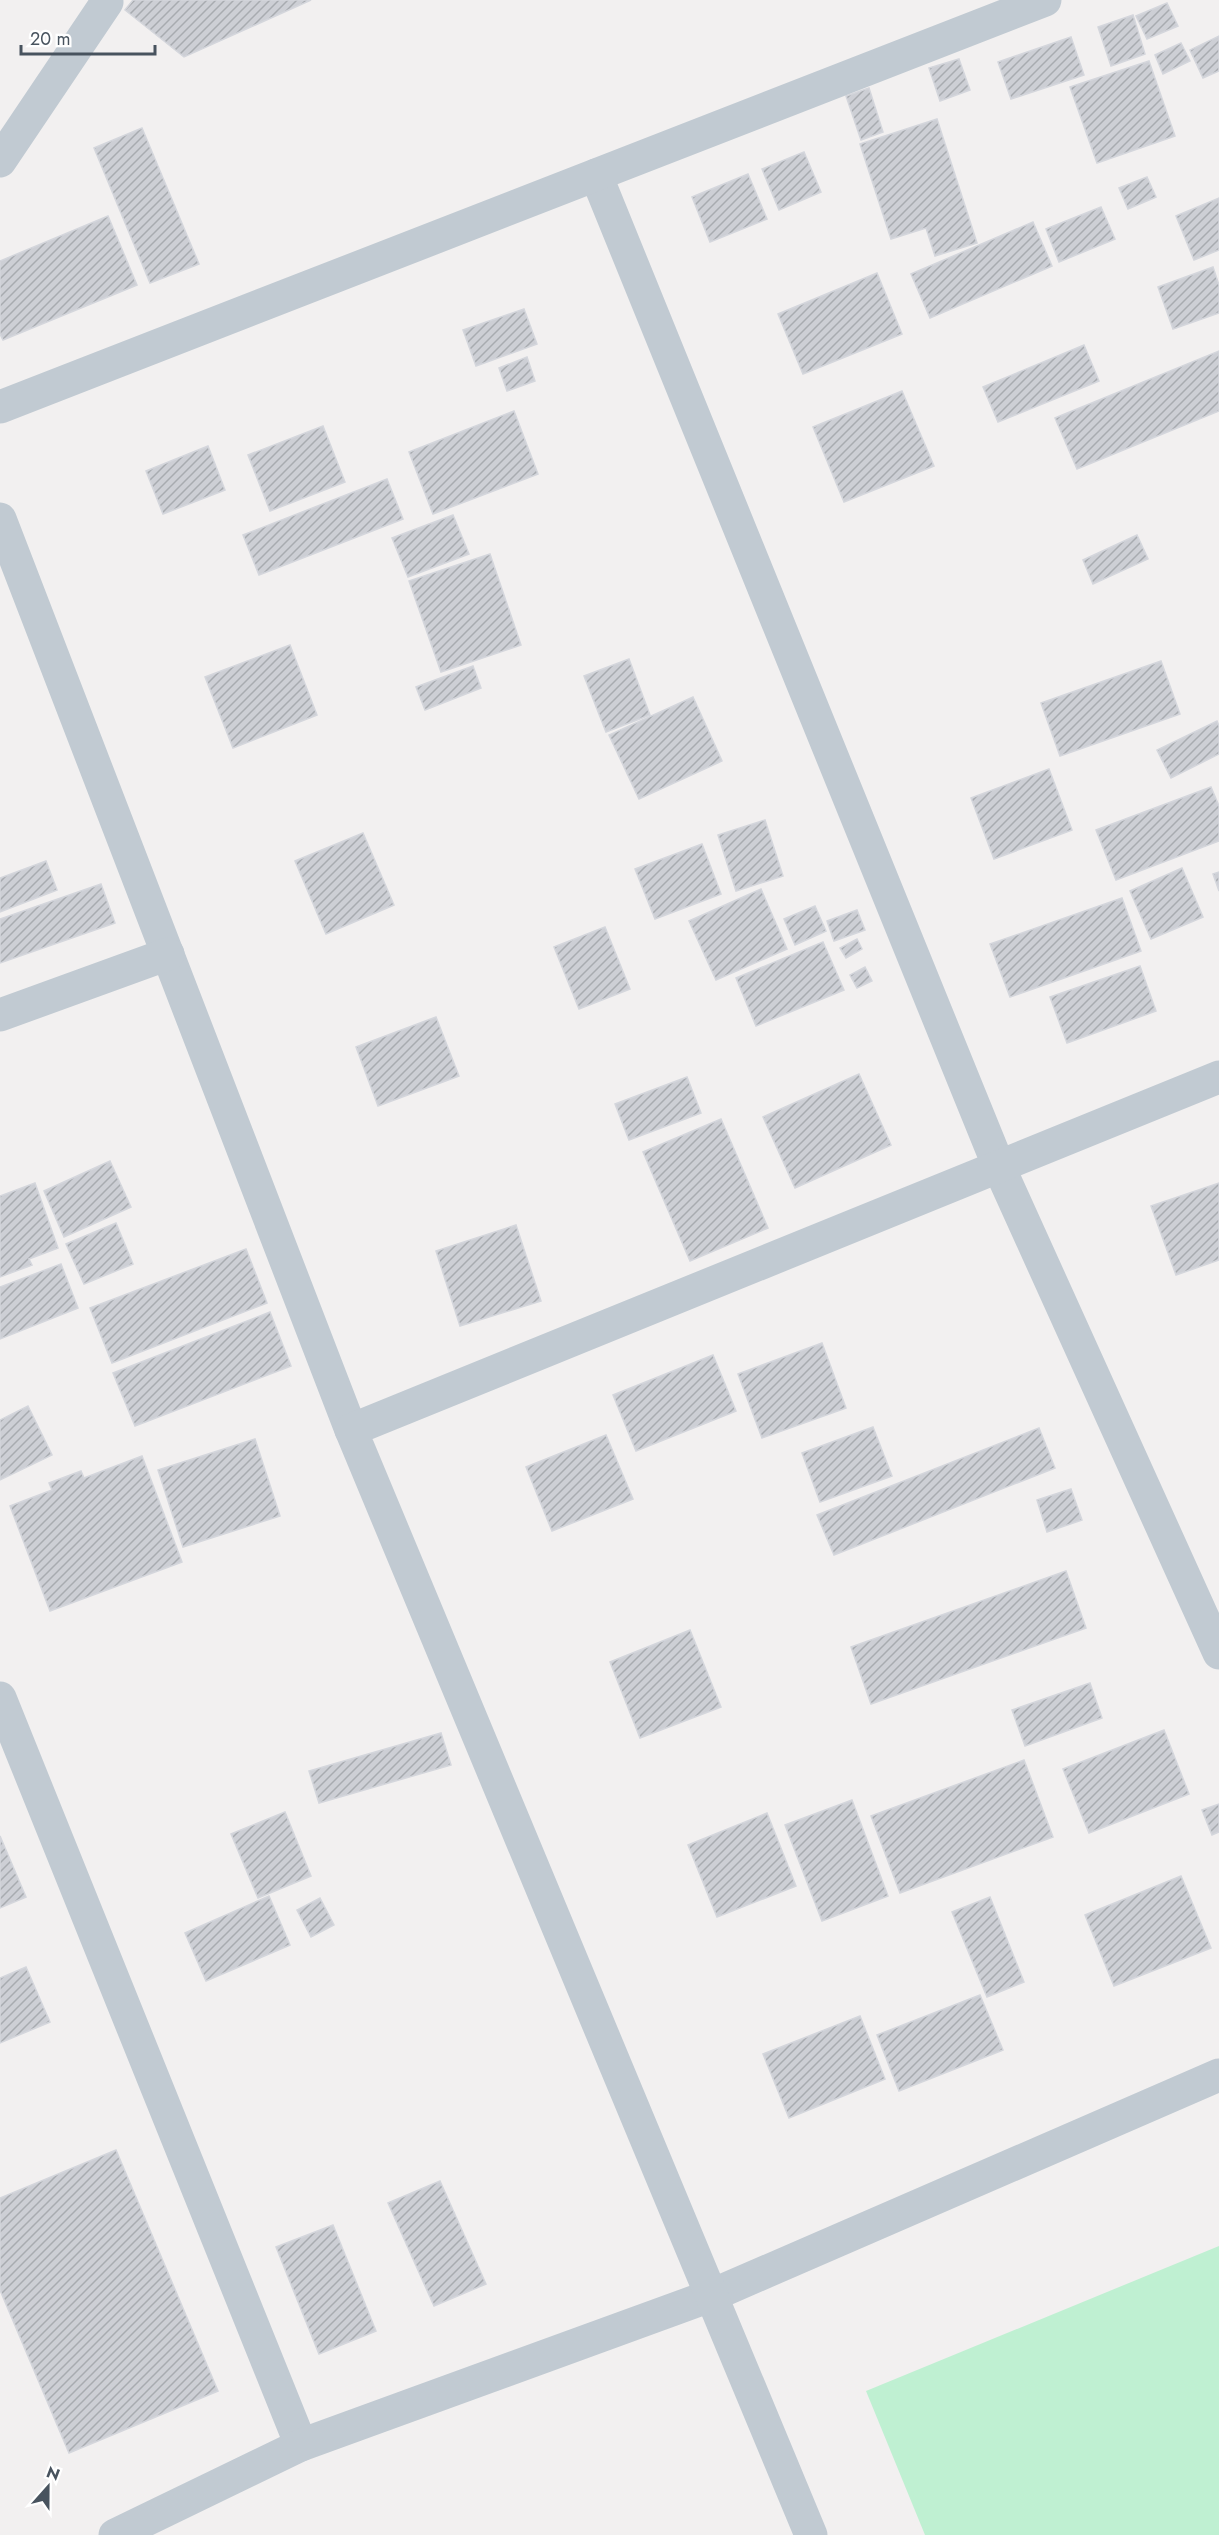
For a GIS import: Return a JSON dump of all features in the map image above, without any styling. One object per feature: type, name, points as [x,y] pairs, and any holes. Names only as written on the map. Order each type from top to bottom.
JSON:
[{"type":"street","points":[[0,407],[1045,0]]},
{"type":"street","points":[[0,161],[107,2]]},
{"type":"street","points":[[596,175],[999,1167],[1219,1653]]},
{"type":"street","points":[[0,519],[351,1430],[811,2535]]},
{"type":"street","points":[[0,1015],[168,954]]},
{"type":"street","points":[[351,1430],[1219,1077]]},
{"type":"street","points":[[0,1698],[301,2445]]},
{"type":"street","points":[[115,2535],[301,2445],[710,2296],[1219,2075]]},
{"type":"green space","points":[[1219,2246],[1219,2535],[925,2535],[866,2391]]},
{"type":"building","points":[[133,0],[311,0],[184,57],[125,10]]},
{"type":"building","points":[[1167,3],[1178,26],[1147,39],[1136,16]]},
{"type":"building","points":[[1133,15],[1145,54],[1111,66],[1098,27]]},
{"type":"building","points":[[1219,36],[1219,71],[1203,78],[1190,50]]},
{"type":"building","points":[[1071,37],[1084,75],[1011,99],[998,62]]},
{"type":"building","points":[[1181,43],[1190,61],[1163,74],[1155,55]]},
{"type":"building","points":[[959,59],[970,90],[940,101],[929,68]]},
{"type":"building","points":[[1149,61],[1175,136],[1097,163],[1070,87]]},
{"type":"building","points":[[869,88],[883,132],[861,140],[846,96]]},
{"type":"building","points":[[937,119],[977,243],[935,256],[926,228],[891,239],[860,144]]},
{"type":"building","points":[[142,128],[199,264],[150,283],[94,148]]},
{"type":"building","points":[[804,152],[821,192],[779,210],[762,169]]},
{"type":"building","points":[[748,174],[767,219],[710,242],[692,197]]},
{"type":"building","points":[[1147,177],[1156,197],[1128,209],[1119,188]]},
{"type":"building","points":[[1219,198],[1219,250],[1194,260],[1176,216]]},
{"type":"building","points":[[1101,207],[1115,239],[1059,262],[1046,229]]},
{"type":"building","points":[[108,216],[137,285],[3,340],[0,334],[0,261]]},
{"type":"building","points":[[1033,222],[1052,266],[930,318],[911,274]]},
{"type":"building","points":[[1213,267],[1219,285],[1219,313],[1173,329],[1158,287]]},
{"type":"building","points":[[877,273],[902,334],[803,374],[778,314]]},
{"type":"building","points":[[524,309],[537,344],[476,366],[463,330]]},
{"type":"building","points":[[1084,345],[1099,381],[998,422],[983,387]]},
{"type":"building","points":[[1219,351],[1219,411],[1077,469],[1055,418]]},
{"type":"building","points":[[527,357],[535,381],[507,391],[499,368]]},
{"type":"building","points":[[902,391],[934,466],[844,502],[813,427]]},
{"type":"building","points":[[514,411],[538,474],[433,514],[409,452]]},
{"type":"building","points":[[323,426],[345,482],[270,511],[248,455]]},
{"type":"building","points":[[208,446],[225,490],[163,514],[146,471]]},
{"type":"building","points":[[387,479],[403,519],[259,575],[243,535]]},
{"type":"building","points":[[453,515],[469,554],[408,577],[392,538]]},
{"type":"building","points":[[1137,535],[1148,559],[1093,584],[1083,560]]},
{"type":"building","points":[[490,554],[521,645],[441,672],[409,581]]},
{"type":"building","points":[[290,645],[317,715],[233,748],[205,677]]},
{"type":"building","points":[[629,659],[650,715],[606,732],[584,676]]},
{"type":"building","points":[[1161,661],[1180,714],[1060,756],[1041,703]]},
{"type":"building","points":[[473,666],[481,688],[425,710],[416,687]]},
{"type":"building","points":[[693,697],[722,761],[639,799],[609,735]]},
{"type":"building","points":[[1217,721],[1219,754],[1171,778],[1157,750]]},
{"type":"building","points":[[1049,769],[1072,830],[994,859],[971,798]]},
{"type":"building","points":[[1211,787],[1219,806],[1219,841],[1116,880],[1096,830]]},
{"type":"building","points":[[765,820],[783,876],[736,891],[718,835]]},
{"type":"building","points":[[363,833],[394,905],[326,934],[295,861]]},
{"type":"building","points":[[702,844],[721,894],[655,919],[635,869]]},
{"type":"building","points":[[46,861],[57,890],[0,912],[0,878]]},
{"type":"building","points":[[1182,868],[1203,917],[1151,939],[1130,891]]},
{"type":"building","points":[[1219,872],[1219,891],[1213,874]]},
{"type":"building","points":[[101,884],[115,923],[0,963],[0,919]]},
{"type":"building","points":[[761,889],[787,949],[716,980],[689,921]]},
{"type":"building","points":[[1122,898],[1141,951],[1010,997],[990,944]]},
{"type":"building","points":[[815,906],[826,931],[795,945],[784,919]]},
{"type":"building","points":[[857,910],[865,930],[834,941],[827,921]]},
{"type":"building","points":[[605,927],[630,989],[579,1009],[554,947]]},
{"type":"building","points":[[857,939],[862,949],[846,958],[840,948]]},
{"type":"building","points":[[823,942],[844,990],[756,1026],[736,978]]},
{"type":"building","points":[[1140,966],[1156,1011],[1067,1043],[1050,997]]},
{"type":"building","points":[[865,967],[872,981],[857,988],[850,975]]},
{"type":"building","points":[[436,1017],[459,1076],[378,1106],[356,1047]]},
{"type":"building","points":[[859,1074],[891,1145],[795,1188],[763,1117]]},
{"type":"building","points":[[687,1077],[701,1113],[629,1140],[615,1104]]},
{"type":"building","points":[[721,1119],[768,1228],[690,1261],[643,1152]]},
{"type":"building","points":[[110,1161],[131,1207],[64,1237],[44,1191]]},
{"type":"building","points":[[35,1183],[58,1248],[29,1259],[32,1265],[0,1277],[0,1196]]},
{"type":"building","points":[[1219,1183],[1219,1260],[1176,1275],[1151,1206]]},
{"type":"building","points":[[116,1223],[133,1264],[84,1284],[66,1244]]},
{"type":"building","points":[[516,1225],[541,1301],[460,1326],[436,1251]]},
{"type":"building","points":[[246,1249],[267,1303],[112,1363],[90,1308]]},
{"type":"building","points":[[61,1264],[78,1308],[0,1339],[0,1287]]},
{"type":"building","points":[[270,1312],[291,1366],[135,1426],[113,1373]]},
{"type":"building","points":[[822,1343],[846,1408],[762,1438],[738,1374]]},
{"type":"building","points":[[713,1355],[736,1411],[636,1451],[613,1395]]},
{"type":"building","points":[[28,1406],[52,1455],[0,1480],[0,1420]]},
{"type":"building","points":[[873,1427],[892,1476],[820,1502],[802,1453]]},
{"type":"building","points":[[1039,1428],[1055,1468],[834,1555],[817,1515]]},
{"type":"building","points":[[606,1435],[633,1499],[552,1531],[526,1467]]},
{"type":"building","points":[[255,1439],[280,1516],[183,1547],[158,1470]]},
{"type":"building","points":[[142,1456],[182,1562],[50,1611],[10,1506],[52,1490],[49,1483],[81,1471],[84,1478]]},
{"type":"building","points":[[1071,1489],[1082,1520],[1047,1532],[1037,1500]]},
{"type":"building","points":[[1066,1571],[1086,1628],[871,1704],[851,1647]]},
{"type":"building","points":[[690,1630],[721,1707],[640,1738],[610,1662]]},
{"type":"building","points":[[1090,1683],[1102,1718],[1025,1746],[1012,1710]]},
{"type":"building","points":[[1164,1730],[1189,1794],[1089,1833],[1063,1769]]},
{"type":"building","points":[[441,1733],[451,1765],[319,1803],[309,1771]]},
{"type":"building","points":[[1024,1760],[1053,1837],[900,1893],[871,1816]]},
{"type":"building","points":[[852,1800],[888,1896],[822,1921],[785,1825]]},
{"type":"building","points":[[1219,1804],[1219,1832],[1212,1835],[1202,1810]]},
{"type":"building","points":[[285,1812],[311,1876],[258,1898],[231,1834]]},
{"type":"building","points":[[767,1813],[796,1886],[717,1917],[688,1845]]},
{"type":"building","points":[[0,1836],[26,1897],[0,1908]]},
{"type":"building","points":[[1181,1876],[1211,1948],[1114,1986],[1085,1915]]},
{"type":"building","points":[[269,1896],[290,1945],[206,1981],[185,1933]]},
{"type":"building","points":[[990,1897],[1024,1982],[987,1997],[952,1912]]},
{"type":"building","points":[[320,1898],[334,1925],[311,1937],[297,1910]]},
{"type":"building","points":[[26,1967],[50,2022],[0,2043],[0,1978]]},
{"type":"building","points":[[980,1995],[1003,2050],[899,2091],[877,2035]]},
{"type":"building","points":[[860,2016],[885,2079],[789,2118],[763,2054]]},
{"type":"building","points":[[116,2150],[218,2391],[69,2453],[0,2290],[0,2198]]},
{"type":"building","points":[[440,2181],[486,2284],[434,2306],[388,2203]]},
{"type":"building","points":[[333,2225],[376,2331],[319,2354],[276,2247]]}]
